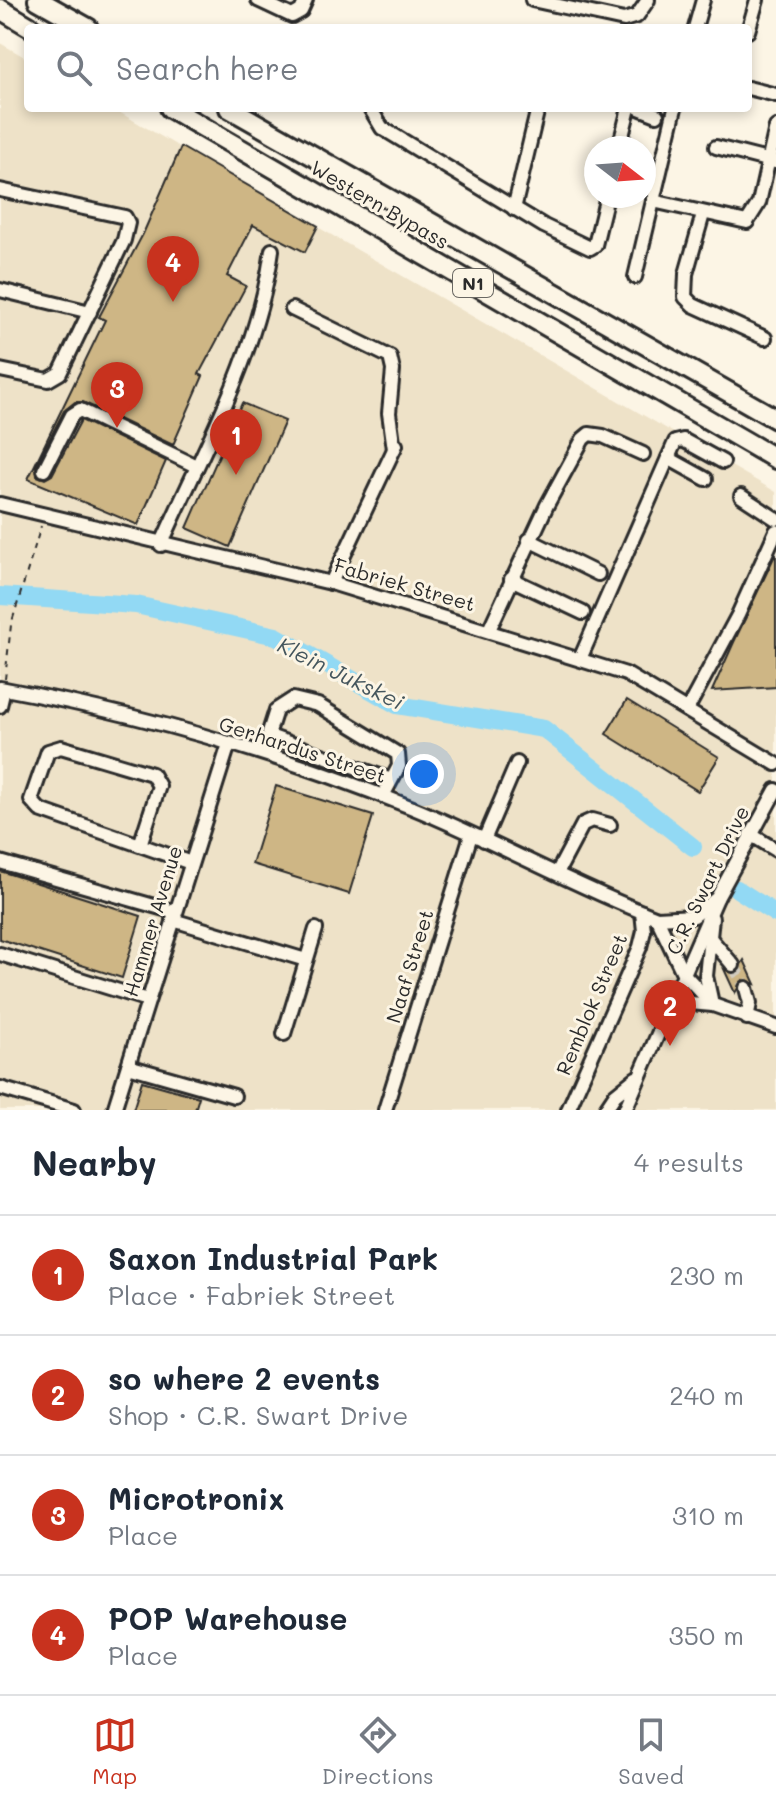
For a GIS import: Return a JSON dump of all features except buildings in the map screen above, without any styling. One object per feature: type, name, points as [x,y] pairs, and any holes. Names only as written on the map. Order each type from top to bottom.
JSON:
[{"type":"highway","points":[[38,0],[81,24]]},
{"type":"highway","points":[[0,9],[25,24]]},
{"type":"highway","name":"Western Bypass","points":[[177,112],[776,459]]},
{"type":"highway","name":"Western Bypass","points":[[236,112],[776,419]]},
{"type":"street","points":[[258,0],[292,16],[301,11],[306,0]]},
{"type":"street","points":[[532,0],[624,20],[637,16],[648,0]]},
{"type":"street","points":[[696,24],[701,0]]},
{"type":"street","points":[[750,24],[757,0]]},
{"type":"street","points":[[752,89],[776,95]]},
{"type":"street","points":[[372,112],[382,128],[514,209],[592,248],[604,208]]},
{"type":"street","points":[[514,209],[537,112]]},
{"type":"street","points":[[622,136],[628,112]]},
{"type":"street","points":[[656,183],[667,116]]},
{"type":"street","points":[[656,202],[742,223],[751,219],[772,161],[776,127]]},
{"type":"street","points":[[716,147],[772,161]]},
{"type":"street","points":[[0,190],[127,219],[124,240],[55,378],[0,370]]},
{"type":"street","points":[[635,277],[651,208]]},
{"type":"street","points":[[703,214],[686,274],[685,297],[693,305],[765,338]]},
{"type":"street","points":[[161,545],[252,341],[264,304],[272,250]]},
{"type":"street","points":[[0,290],[90,312]]},
{"type":"street","points":[[292,309],[390,357],[393,370],[389,413],[395,446],[331,583]]},
{"type":"street","points":[[44,470],[72,415],[80,410],[196,466]]},
{"type":"street","points":[[489,630],[529,540],[578,445],[589,434],[603,436],[643,454]]},
{"type":"street","points":[[580,659],[678,439],[723,462]]},
{"type":"street","points":[[668,458],[706,479]]},
{"type":"street","points":[[741,496],[776,519]]},
{"type":"street","name":"Fabriek Street","points":[[0,504],[43,517],[331,583],[626,674],[776,764]]},
{"type":"street","points":[[687,710],[738,615],[776,531]]},
{"type":"street","points":[[529,540],[598,574]]},
{"type":"street","points":[[511,579],[583,613]]},
{"type":"street","points":[[0,706],[2,688]]},
{"type":"street","name":"Gerhardus Street","points":[[2,688],[76,702],[229,744],[383,796],[657,918]]},
{"type":"street","points":[[383,796],[391,780],[400,756],[318,705],[299,699],[284,702],[276,710],[269,732],[272,737],[391,780]]},
{"type":"street","name":"Hammer Avenue","points":[[114,1110],[229,744]]},
{"type":"street","points":[[140,845],[159,786],[157,779],[152,774],[61,747],[48,751],[31,800],[33,805],[140,845],[191,863]]},
{"type":"street","name":"Naaf Street","points":[[385,1110],[477,837],[517,763]]},
{"type":"street","name":"C.R. Swart Drive","points":[[625,1110],[662,1019],[716,901],[776,790]]},
{"type":"street","points":[[557,873],[583,824],[592,820],[610,825]]},
{"type":"street","points":[[750,834],[776,850]]},
{"type":"street","points":[[0,862],[306,960]]},
{"type":"street","points":[[713,1005],[683,973],[657,918],[694,916],[716,901]]},
{"type":"street","points":[[713,1005],[706,985],[716,901]]},
{"type":"street","name":"Remblok Street","points":[[568,1110],[640,947],[644,931],[642,912]]},
{"type":"street","points":[[284,1034],[316,929]]},
{"type":"street","points":[[710,938],[733,965]]},
{"type":"street","points":[[0,954],[148,1000]]},
{"type":"street","points":[[746,988],[750,1003],[747,1018]]},
{"type":"street","points":[[662,1019],[690,1003],[713,1005],[776,1027]]},
{"type":"street","points":[[128,1066],[234,1096]]},
{"type":"street","name":"C.R. Swart Drive","points":[[605,1110],[615,1095],[637,1077]]},
{"type":"street","points":[[0,1088],[74,1110]]},
{"type":"path","points":[[2,688],[11,625],[43,517]]},
{"type":"shaded area","points":[[0,43],[24,57],[24,112],[119,112],[776,492],[776,1110],[0,1110]]},
{"type":"waterway","name":"Klein Jukskei","points":[[0,596],[136,605],[276,636],[397,705],[544,729],[693,847]]},
{"type":"waterway","name":"Klein Jukskei","points":[[737,889],[776,914]]},
{"type":"tunnel","points":[[733,965],[746,988]]},
{"type":"place","name":"POP Warehouse","points":[[173,302]]},
{"type":"place","name":"Microtronix","points":[[117,428]]},
{"type":"place","name":"Saxon Industrial Park","points":[[236,475]]},
{"type":"place","name":"so where 2 events","points":[[670,1046]]}]
